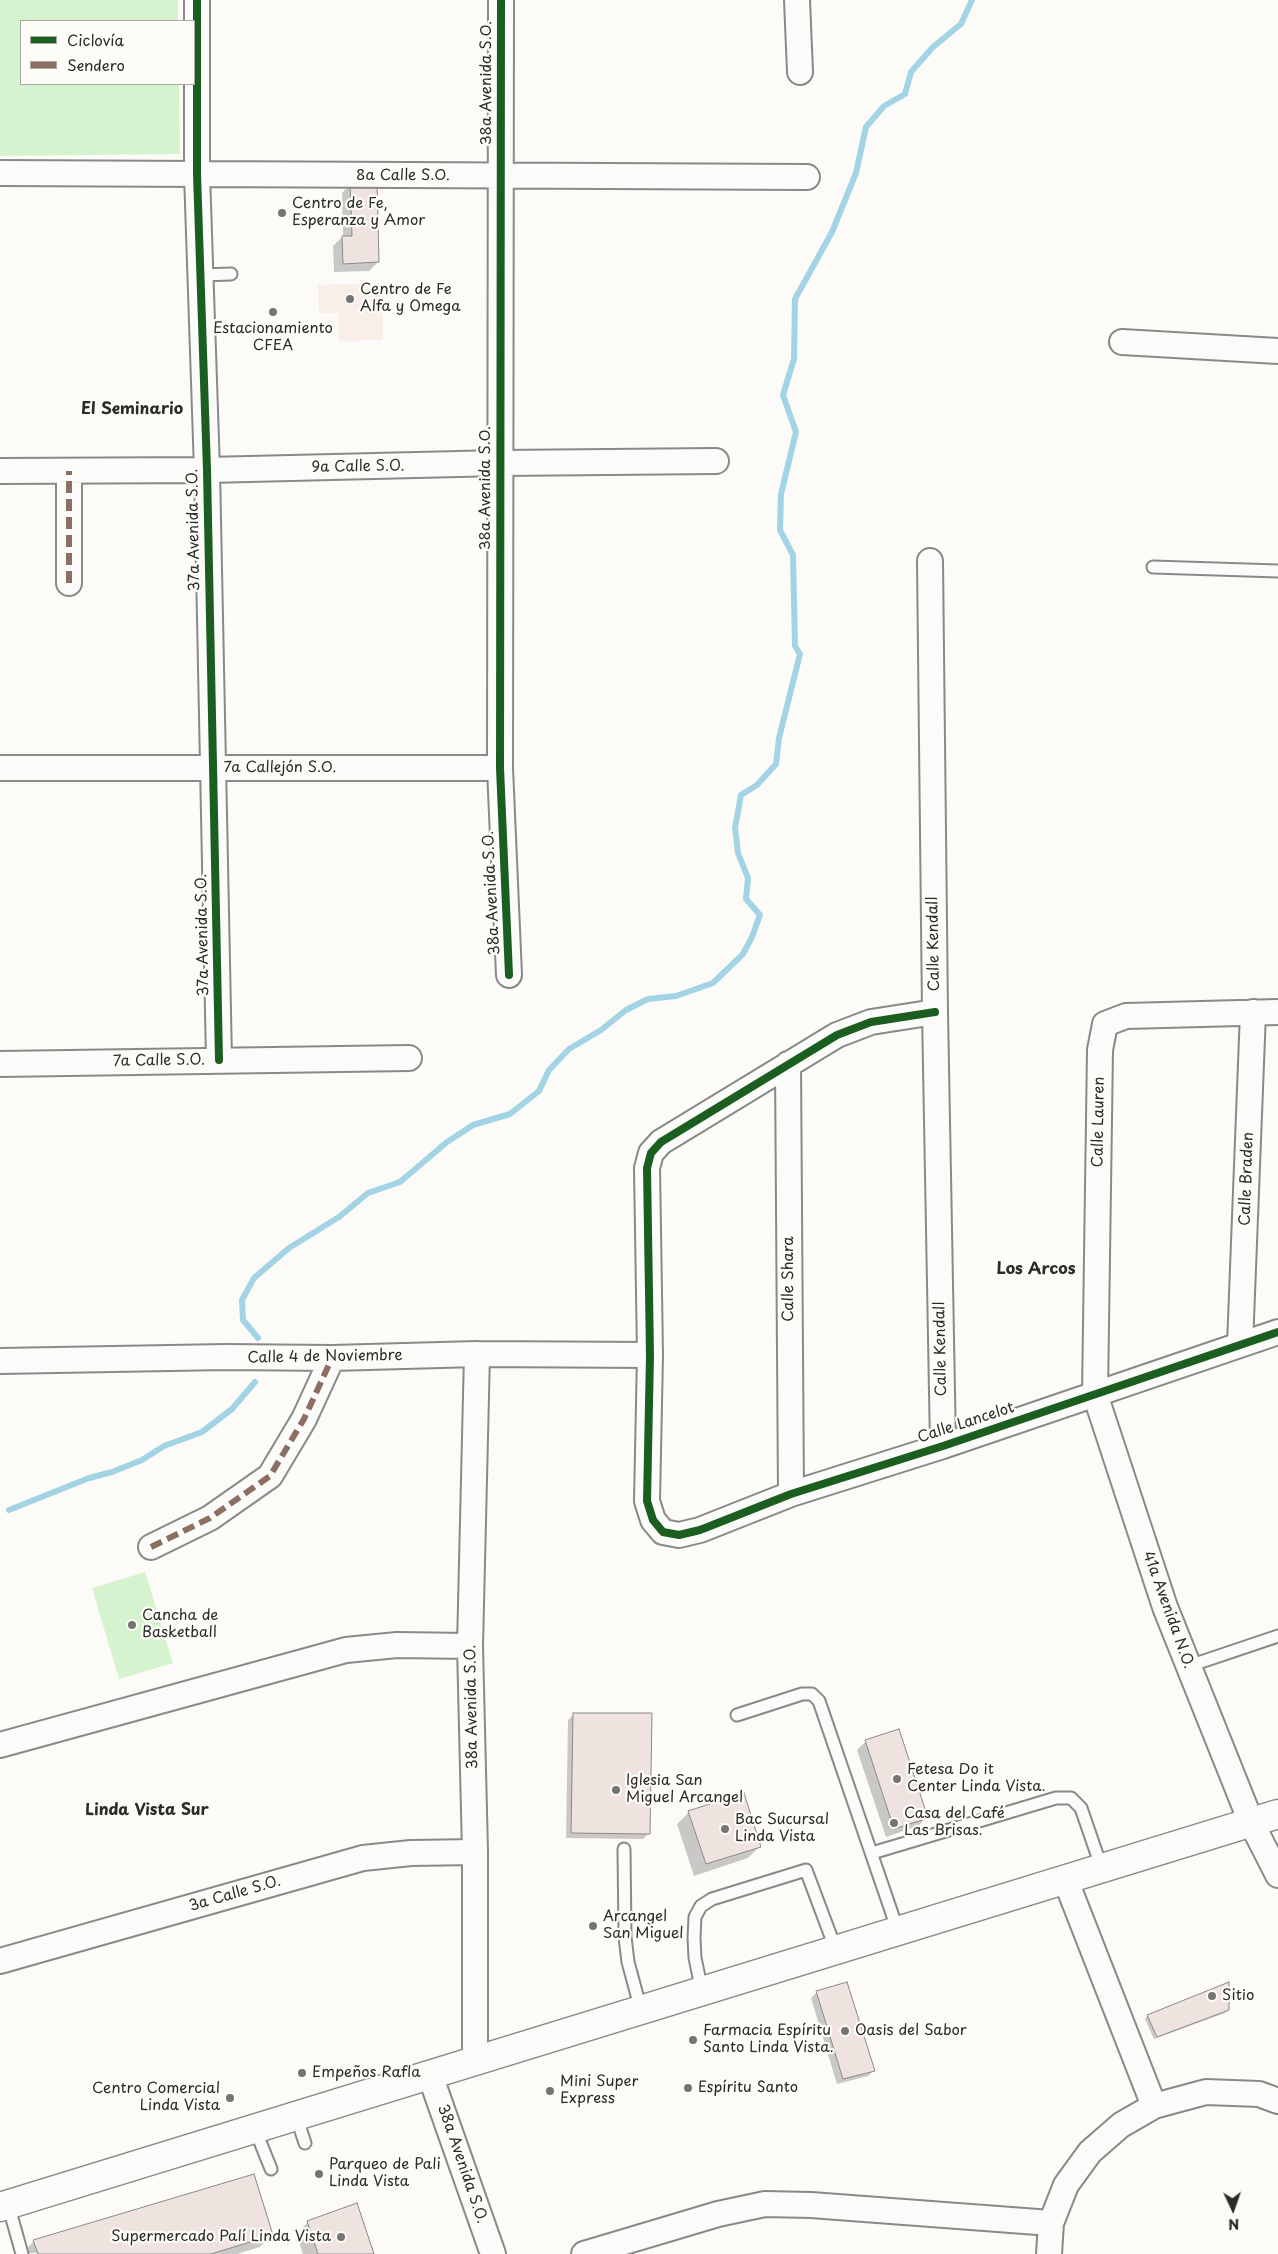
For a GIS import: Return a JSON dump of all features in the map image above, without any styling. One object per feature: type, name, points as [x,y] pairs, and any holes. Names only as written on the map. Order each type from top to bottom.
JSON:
[{"type":"main road","points":[[4,2206],[1066,1881],[1278,1814]]},
{"type":"street","name":"37a Avenida S.O.","points":[[197,0],[197,174],[207,470],[219,1060]]},
{"type":"street","name":"38a Avenida S.O.","points":[[500,0],[500,768],[509,975]]},
{"type":"street","points":[[797,0],[800,72]]},
{"type":"street","name":"8a Calle S.O.","points":[[0,173],[807,177]]},
{"type":"street","points":[[1122,342],[1278,351]]},
{"type":"street","name":"9a Calle S.O.","points":[[0,471],[207,470],[716,460]]},
{"type":"street","points":[[69,471],[69,584]]},
{"type":"street","name":"Calle Kendall","points":[[930,561],[935,1012],[943,1446]]},
{"type":"street","name":"7a Callejón S.O.","points":[[0,768],[500,768]]},
{"type":"street","points":[[650,1355],[647,1168],[651,1153],[661,1142],[837,1035],[872,1022],[935,1012]]},
{"type":"street","name":"Calle Braden","points":[[1240,1345],[1253,1012]]},
{"type":"street","name":"Calle Lauren","points":[[1095,1394],[1100,1050],[1105,1024],[1126,1016],[1278,1012]]},
{"type":"street","name":"7a Calle S.O.","points":[[0,1064],[409,1058]]},
{"type":"street","name":"Calle Shara","points":[[788,1064],[791,1494]]},
{"type":"street","name":"Calle Lancelot","points":[[650,1355],[647,1501],[653,1520],[663,1532],[679,1535],[700,1530],[791,1494],[943,1446],[1278,1332]]},
{"type":"street","name":"38a Avenida S.O.","points":[[475,2061],[475,1852],[470,1646],[477,1354]]},
{"type":"street","name":"Calle 4 de Noviembre","points":[[0,1360],[226,1357],[332,1358],[477,1354],[650,1355]]},
{"type":"street","points":[[151,1547],[210,1518],[270,1476],[304,1419],[332,1358]]},
{"type":"street","name":"41a Avenida N.O.","points":[[1095,1394],[1165,1607],[1251,1822],[1278,1875]]},
{"type":"street","points":[[0,1745],[346,1650],[397,1646],[470,1646]]},
{"type":"street","name":"3a Calle S.O.","points":[[0,1961],[363,1858],[411,1852],[475,1852]]},
{"type":"street","points":[[1066,1881],[1154,2106]]},
{"type":"street","name":"38a Avenida S.O.","points":[[430,2075],[493,2254]]},
{"type":"street","points":[[1048,2254],[1051,2223],[1066,2185],[1090,2152],[1121,2125],[1154,2106],[1206,2092],[1260,2094],[1278,2101]]},
{"type":"street","points":[[584,2254],[718,2214],[765,2204],[811,2205],[1051,2223]]},
{"type":"lane","points":[[200,275],[231,274]]},
{"type":"lane","points":[[1152,567],[1278,571]]},
{"type":"lane","points":[[1189,1666],[1278,1636]]},
{"type":"lane","points":[[737,1715],[802,1694],[812,1694],[819,1701],[898,1931]]},
{"type":"lane","points":[[872,1853],[1056,1798],[1071,1798],[1080,1808],[1102,1869]]},
{"type":"lane","points":[[624,1849],[625,1937],[628,1962],[641,2010]]},
{"type":"lane","points":[[702,1991],[695,1958],[694,1938],[695,1917],[701,1906],[712,1899],[806,1870],[836,1950]]},
{"type":"lane","points":[[296,2116],[305,2143]]},
{"type":"lane","points":[[255,2128],[271,2169]]},
{"type":"lane","points":[[4,2206],[22,2254]]},
{"type":"shaded area","name":"Centro de Fe Alfa y Omega","points":[[382,283],[383,340],[339,341],[338,313],[319,313],[318,285]]},
{"type":"green space","points":[[0,0],[178,0],[178,20],[20,20],[20,85],[179,85],[180,154],[0,156]]},
{"type":"green space","name":"Cancha de Basketball","points":[[145,1572],[173,1663],[119,1679],[92,1588]]},
{"type":"building","points":[[377,182],[379,262],[343,264],[342,236],[352,236],[350,183]]},
{"type":"building","name":"Iglesia San Miguel Arcangel","points":[[573,1713],[652,1713],[650,1834],[571,1833]]},
{"type":"building","name":"Fetesa Do it Center Linda Vista.","points":[[899,1729],[928,1818],[894,1829],[865,1740]]},
{"type":"building","name":"Bac Sucursal Linda Vista","points":[[744,1793],[761,1847],[706,1864],[688,1811]]},
{"type":"building","name":"Oasis del Sabor","points":[[847,1982],[875,2071],[843,2079],[816,1991]]},
{"type":"building","name":"Sitio","points":[[1229,1982],[1229,2010],[1157,2037],[1147,2015]]},
{"type":"building","points":[[254,2174],[273,2235],[211,2254],[38,2254],[33,2240]]},
{"type":"building","name":"Supermercado Palí Linda Vista","points":[[357,2203],[374,2254],[318,2254],[307,2221]]},
{"type":"waterway","points":[[258,1338],[243,1320],[242,1300],[254,1278],[289,1248],[339,1217],[368,1193],[400,1182],[447,1142],[473,1125],[510,1114],[539,1091],[549,1070],[569,1049],[601,1030],[626,1010],[648,999],[676,996],[713,983],[743,954],[760,915],[746,899],[748,878],[738,853],[735,828],[741,795],[757,785],[776,764],[779,738],[800,654],[795,646],[793,555],[780,530],[781,494],[796,432],[783,395],[794,359],[795,299],[832,232],[856,173],[866,127],[884,106],[905,94],[911,72],[933,47],[961,24],[972,0]]},
{"type":"waterway","points":[[9,1510],[89,1478],[112,1472],[142,1460],[164,1446],[202,1432],[232,1409],[255,1382]]},
{"type":"marked path","points":[[69,471],[69,583]]},
{"type":"marked path","points":[[151,1547],[210,1518],[270,1476],[304,1419],[332,1358]]},
{"type":"cycle path","points":[[197,0],[197,174],[207,470],[219,1060]]},
{"type":"cycle path","points":[[501,0],[500,768],[509,975]]},
{"type":"cycle path","points":[[935,1012],[871,1022],[837,1035],[661,1142],[651,1153],[647,1168],[650,1355],[647,1501],[653,1520],[663,1532],[679,1535],[700,1530],[791,1494],[943,1446],[1278,1332]]},
{"type":"place","name":"Centro de Fe, Esperanza y Amor","points":[[282,213]]},
{"type":"place","name":"Centro de Fe Alfa y Omega","points":[[350,299]]},
{"type":"place","name":"Estacionamiento CFEA","points":[[273,312]]},
{"type":"place","name":"Cancha de Basketball","points":[[132,1625]]},
{"type":"place","name":"Fetesa Do it Center Linda Vista.","points":[[897,1779]]},
{"type":"place","name":"Iglesia San Miguel Arcangel","points":[[616,1790]]},
{"type":"place","name":"Casa del Café Las Brisas.","points":[[894,1823]]},
{"type":"place","name":"Bac Sucursal Linda Vista","points":[[725,1829]]},
{"type":"place","name":"Arcangel San Miguel","points":[[593,1926]]},
{"type":"place","name":"Sitio","points":[[1212,1996]]},
{"type":"place","name":"Oasis del Sabor","points":[[845,2031]]},
{"type":"place","name":"Farmacia Espíritu Santo Linda Vista.","points":[[693,2040]]},
{"type":"place","name":"Empeños Rafla","points":[[302,2073]]},
{"type":"place","name":"Espíritu Santo","points":[[688,2088]]},
{"type":"place","name":"Mini Super Express","points":[[550,2091]]},
{"type":"place","name":"Centro Comercial Linda Vista","points":[[230,2098]]},
{"type":"place","name":"Parqueo de Pali Linda Vista","points":[[319,2174]]},
{"type":"place","name":"Supermercado Palí Linda Vista","points":[[341,2237]]},
{"type":"district","name":"El Seminario","points":[[132,410]]},
{"type":"district","name":"Los Arcos","points":[[1036,1270]]},
{"type":"district","name":"Linda Vista Sur","points":[[147,1811]]}]
